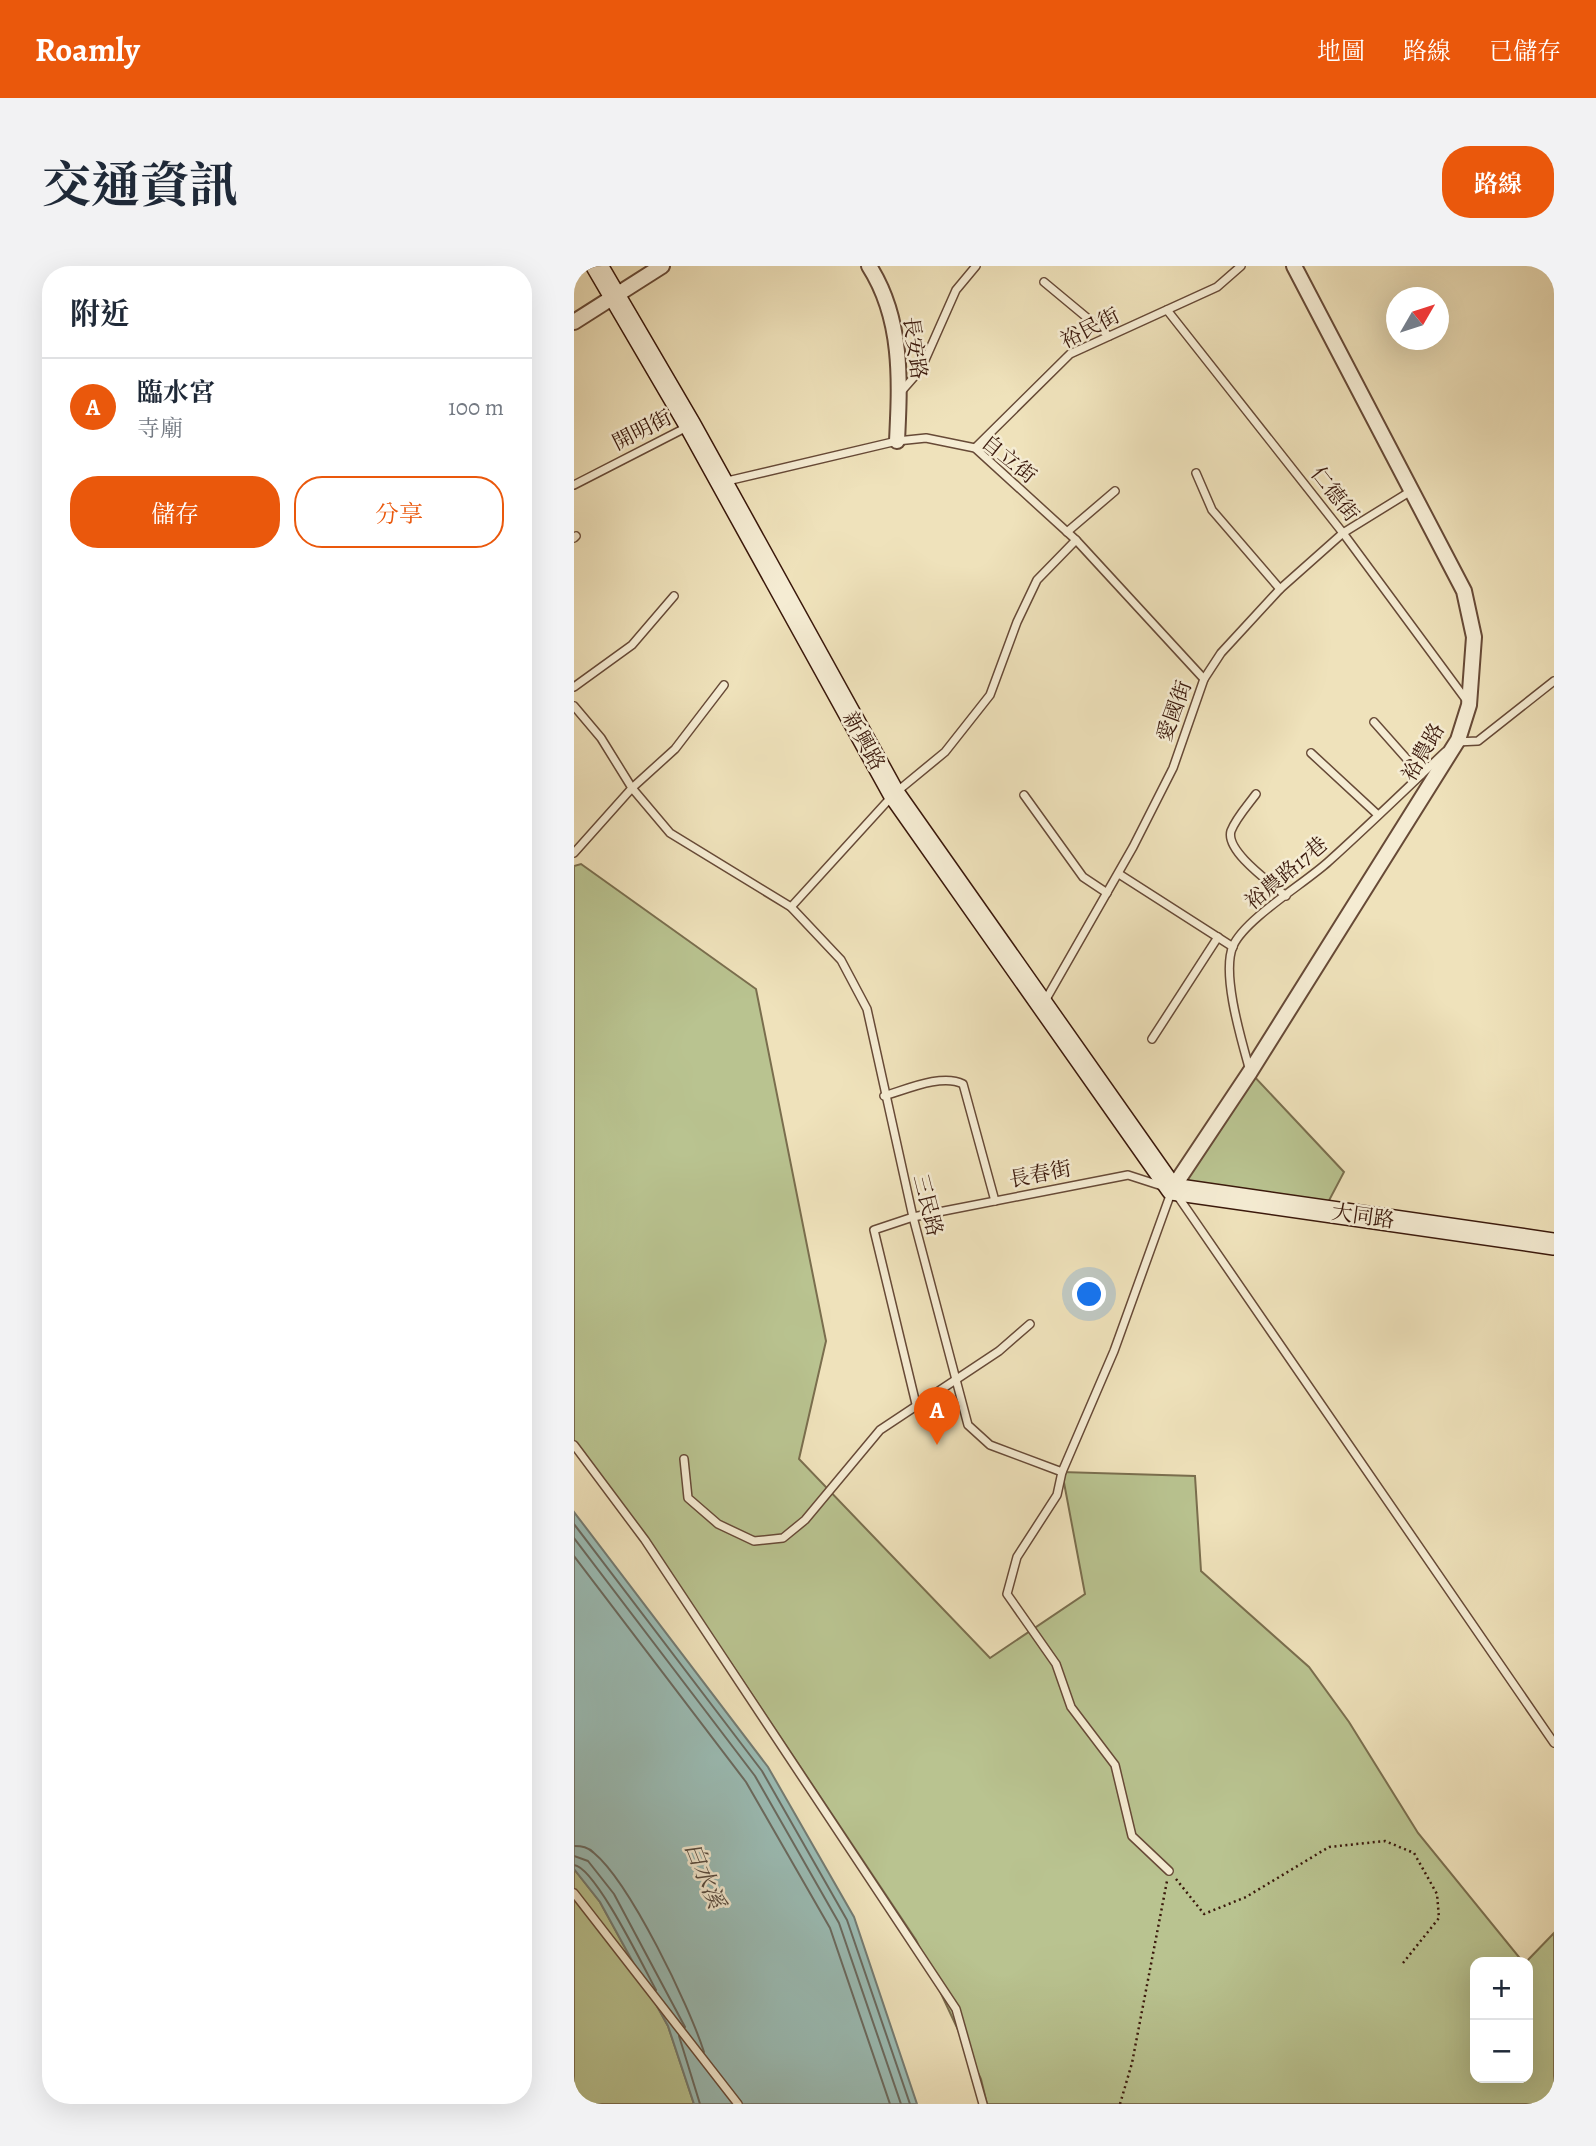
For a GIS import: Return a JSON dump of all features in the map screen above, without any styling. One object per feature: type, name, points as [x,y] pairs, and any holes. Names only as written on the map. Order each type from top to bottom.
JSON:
[{"type":"street","name":"新興路","points":[[597,266],[690,425],[894,794],[1172,1189]]},
{"type":"street","points":[[574,322],[662,266]]},
{"type":"street","name":"長安路","points":[[869,266],[879,283],[896,332],[900,394],[897,441]]},
{"type":"street","name":"裕農路","points":[[1172,1189],[1250,1072],[1458,740],[1469,705],[1474,638],[1464,591],[1294,266]]},
{"type":"street","name":"大同路","points":[[1172,1189],[1554,1244]]},
{"type":"lane","points":[[900,394],[921,369],[956,290],[976,266]]},
{"type":"lane","name":"裕民街","points":[[975,448],[1070,354],[1217,287],[1240,266]]},
{"type":"lane","points":[[1044,282],[1110,336]]},
{"type":"lane","name":"仁德街","points":[[1167,310],[1343,533],[1469,705]]},
{"type":"lane","name":"開明街","points":[[574,485],[690,425]]},
{"type":"lane","name":"自立街","points":[[721,483],[897,441],[926,438],[975,448],[1076,540],[1204,680]]},
{"type":"lane","points":[[1196,473],[1212,510],[1280,589]]},
{"type":"lane","name":"愛國街","points":[[1043,1004],[1119,874],[1173,768],[1204,680],[1221,653],[1280,589],[1343,533],[1412,490]]},
{"type":"lane","points":[[1066,532],[1115,491]]},
{"type":"lane","points":[[791,907],[894,794],[945,752],[990,695],[1017,622],[1037,580],[1076,540]]},
{"type":"lane","points":[[574,687],[632,645],[674,596]]},
{"type":"lane","points":[[1458,740],[1478,741],[1554,681]]},
{"type":"lane","points":[[574,853],[632,788],[675,749],[724,685]]},
{"type":"lane","name":"三民路","points":[[574,706],[600,738],[632,788],[670,833],[791,907],[841,960],[867,1009],[884,1096],[913,1217],[968,1425],[990,1445],[1062,1472]]},
{"type":"lane","points":[[1374,722],[1421,775]]},
{"type":"lane","name":"裕農路17巷","points":[[1233,947],[1245,931],[1378,815],[1458,740]]},
{"type":"lane","points":[[1311,753],[1378,815]]},
{"type":"lane","points":[[1256,794],[1232,829],[1230,839],[1234,850],[1286,896]]},
{"type":"lane","points":[[1024,795],[1083,877],[1107,893]]},
{"type":"lane","points":[[1119,874],[1233,947],[1233,995],[1250,1072]]},
{"type":"lane","points":[[1152,1039],[1217,937]]},
{"type":"lane","points":[[884,1096],[943,1081],[955,1080],[963,1084],[995,1201]]},
{"type":"lane","name":"長春街","points":[[916,1404],[874,1230],[913,1217],[1128,1175],[1172,1189]]},
{"type":"lane","points":[[1169,1871],[1132,1836],[1115,1765],[1071,1707],[1056,1664],[1007,1594],[1017,1557],[1057,1495],[1062,1472],[1114,1351],[1172,1189]]},
{"type":"lane","points":[[1172,1189],[1554,1743]]},
{"type":"lane","points":[[684,1459],[688,1498],[718,1524],[754,1541],[783,1538],[805,1520],[880,1430],[999,1351],[1030,1324]]},
{"type":"lane","points":[[574,1445],[645,1540],[956,2009],[983,2104]]},
{"type":"lane","points":[[574,1893],[738,2104]]},
{"type":"path","points":[[1169,1871],[1204,1914],[1246,1897],[1329,1847],[1385,1840],[1414,1853],[1437,1894],[1439,1918],[1403,1963]]},
{"type":"path","points":[[1120,2104],[1132,2063],[1169,1871]]},
{"type":"green space","points":[[581,864],[756,989],[826,1341],[799,1459],[990,1658],[1085,1594],[1062,1472],[1195,1476],[1201,1571],[1309,1667],[1349,1722],[1418,1833],[1519,1957],[1470,1957],[1470,2083],[1533,2083],[1533,1957],[1531,1957],[1554,1933],[1554,2104],[987,2104],[981,2079],[916,1940],[729,1660],[574,1447],[574,866]]},
{"type":"green space","points":[[1250,1072],[1344,1172],[1323,1212],[1177,1188]]},
{"type":"green space","points":[[574,1869],[600,1902],[668,2026],[694,2104],[574,2104]]},
{"type":"water","name":"白水溪","points":[[574,1512],[768,1767],[854,1917],[917,2104],[694,2104],[668,2026],[600,1902],[574,1869]]},
{"type":"place","name":"臨水宮","points":[[937,1445]]}]
